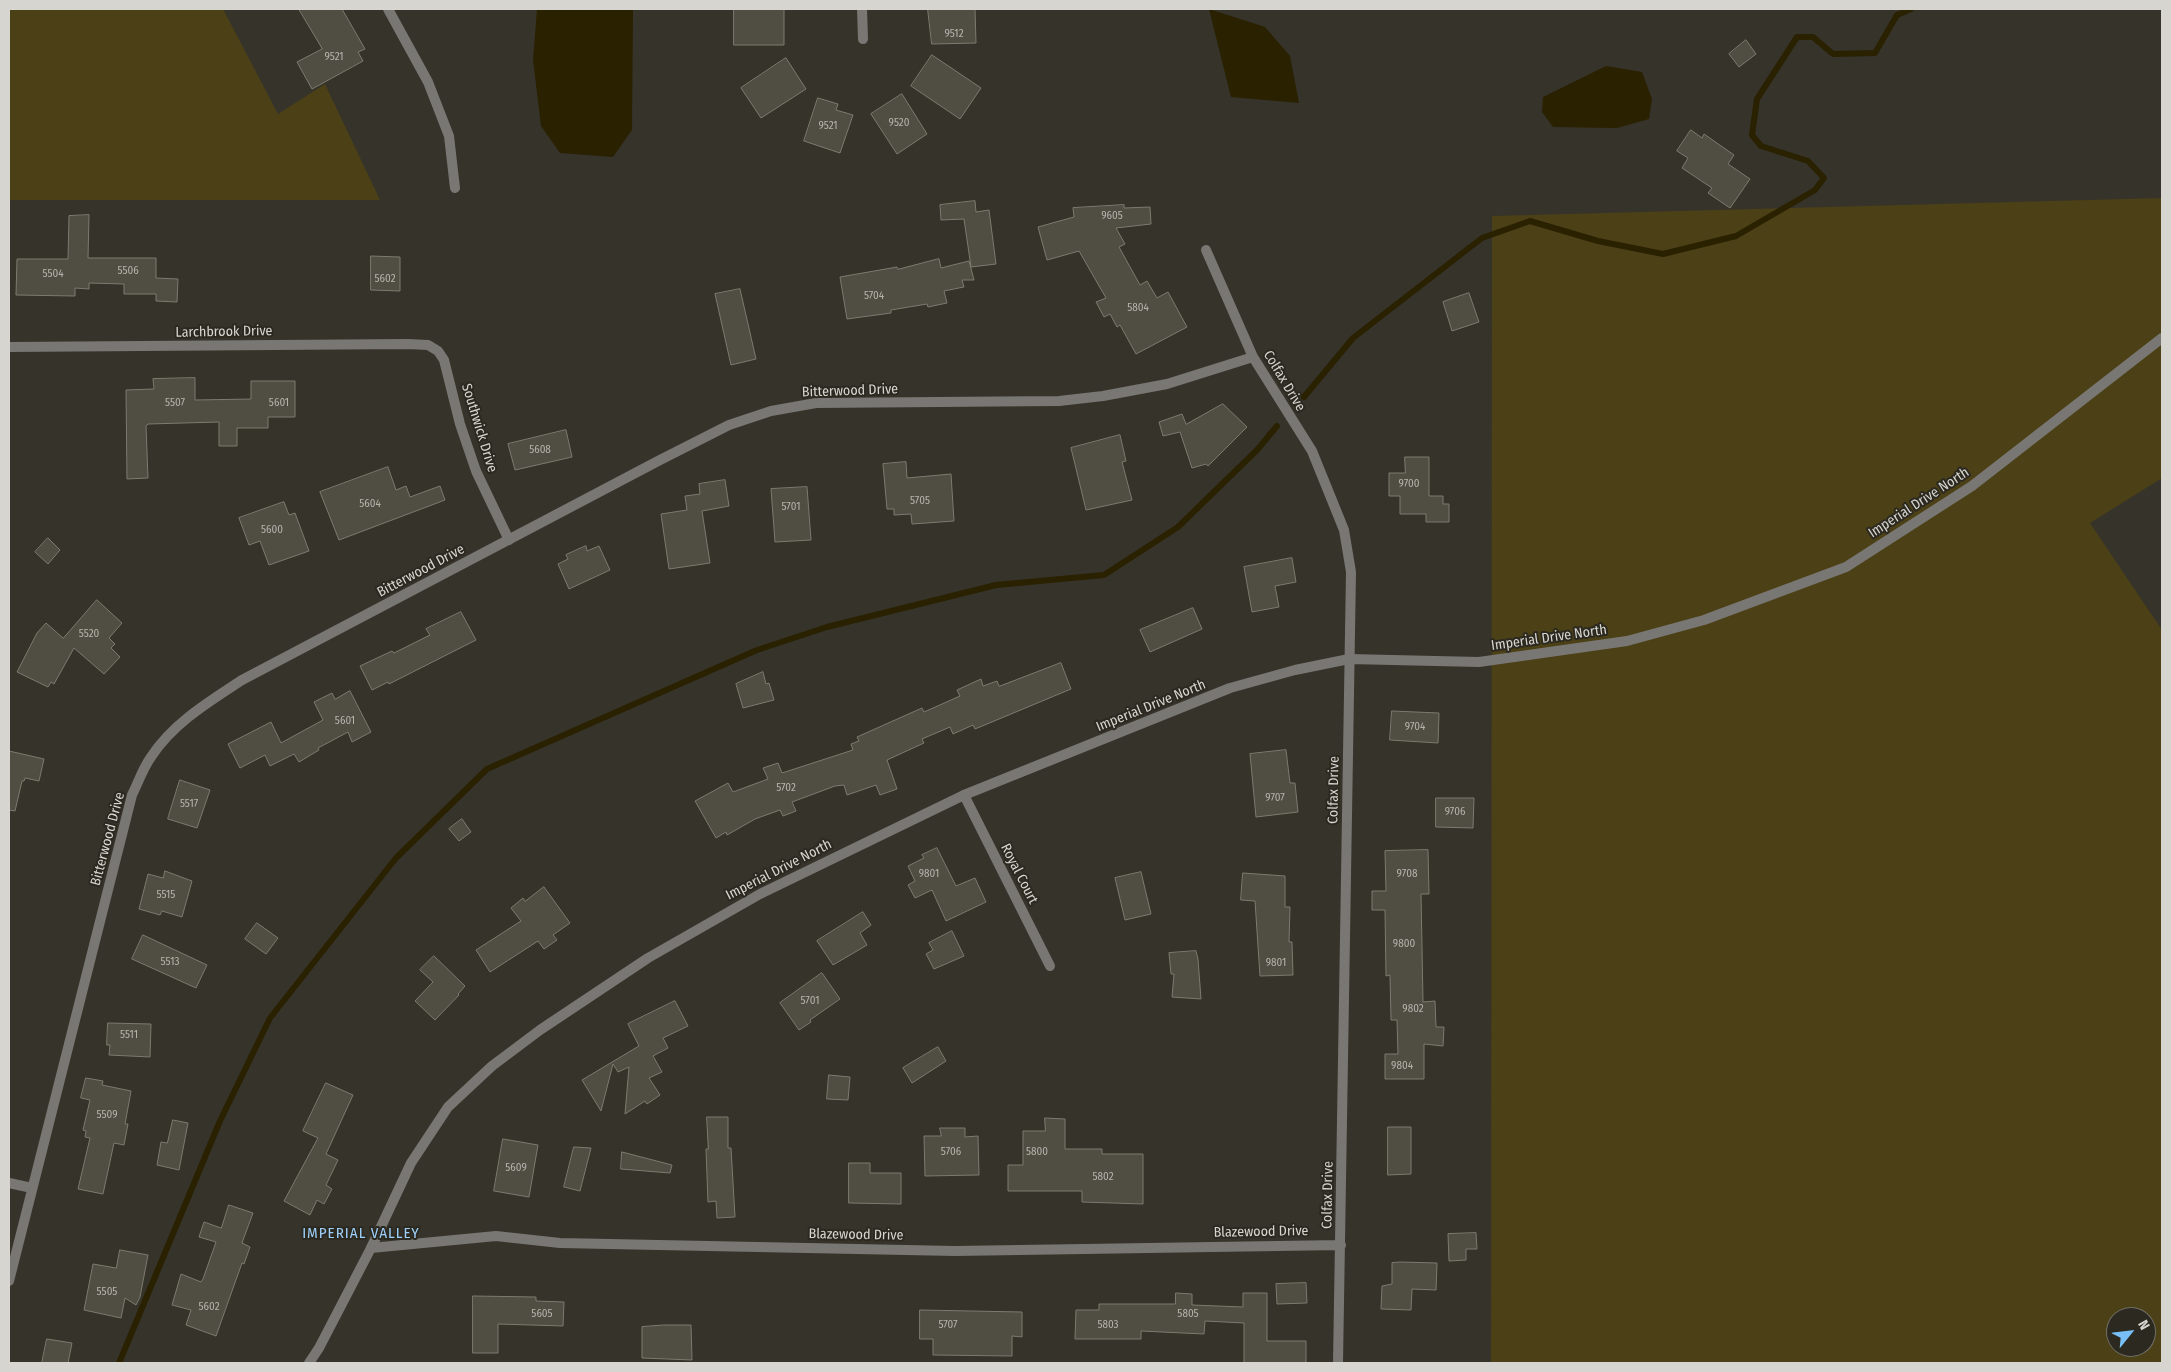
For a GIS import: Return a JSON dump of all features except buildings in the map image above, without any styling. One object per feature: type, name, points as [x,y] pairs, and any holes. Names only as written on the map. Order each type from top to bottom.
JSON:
[{"type":"street","points":[[388,9],[428,82],[449,136],[455,188]]},
{"type":"street","points":[[862,9],[862,39]]},
{"type":"street","name":"Colfax Drive","points":[[1206,250],[1253,356],[1312,452],[1344,530],[1351,572],[1338,1363]]},
{"type":"street","name":"Imperial Drive North","points":[[308,1363],[319,1348],[372,1248],[411,1163],[448,1107],[492,1066],[540,1030],[648,958],[760,894],[964,795],[1230,688],[1295,670],[1349,659],[1479,662],[1626,641],[1704,620],[1846,567],[1972,486],[2162,338]]},
{"type":"street","name":"Larchbrook Drive","points":[[9,347],[408,344],[428,345],[438,351]]},
{"type":"street","name":"Southwick Drive","points":[[438,351],[444,360],[460,424],[476,471],[508,540]]},
{"type":"street","name":"Bitterwood Drive","points":[[9,1282],[132,795],[151,757],[175,728],[203,705],[242,680],[729,425],[771,411],[816,403],[1042,403],[1103,396],[1167,384],[1253,356]]},
{"type":"street","name":"Royal Court","points":[[964,795],[1050,966]]},
{"type":"street","points":[[9,1184],[32,1188]]},
{"type":"street","name":"Blazewood Drive","points":[[372,1248],[496,1236],[560,1243],[955,1251],[1341,1245]]},
{"type":"shaded area","points":[[9,9],[223,9],[278,114],[325,84],[380,200],[9,200]]},
{"type":"shaded area","points":[[537,9],[633,9],[632,130],[613,157],[560,153],[541,126],[533,60]]},
{"type":"shaded area","points":[[1209,9],[1265,27],[1290,56],[1299,103],[1231,97]]},
{"type":"shaded area","points":[[1606,66],[1642,72],[1652,99],[1649,119],[1617,128],[1553,127],[1542,112],[1543,97]]},
{"type":"shaded area","points":[[2162,198],[2162,478],[2090,523],[2162,630],[2162,1363],[1491,1363],[1492,216]]},
{"type":"waterway","points":[[1304,397],[1353,338],[1482,238],[1530,221],[1598,241],[1663,254],[1736,236],[1815,190],[1824,178],[1808,161],[1761,146],[1752,135],[1757,99],[1797,37],[1813,37],[1833,54],[1875,53],[1897,15],[1911,9]]},
{"type":"waterway","points":[[119,1363],[220,1121],[270,1018],[396,858],[487,769],[757,650],[827,627],[996,585],[1104,575],[1178,527],[1257,450],[1277,426]]},
{"type":"district","name":"IMPERIAL VALLEY","points":[[361,1234]]}]
